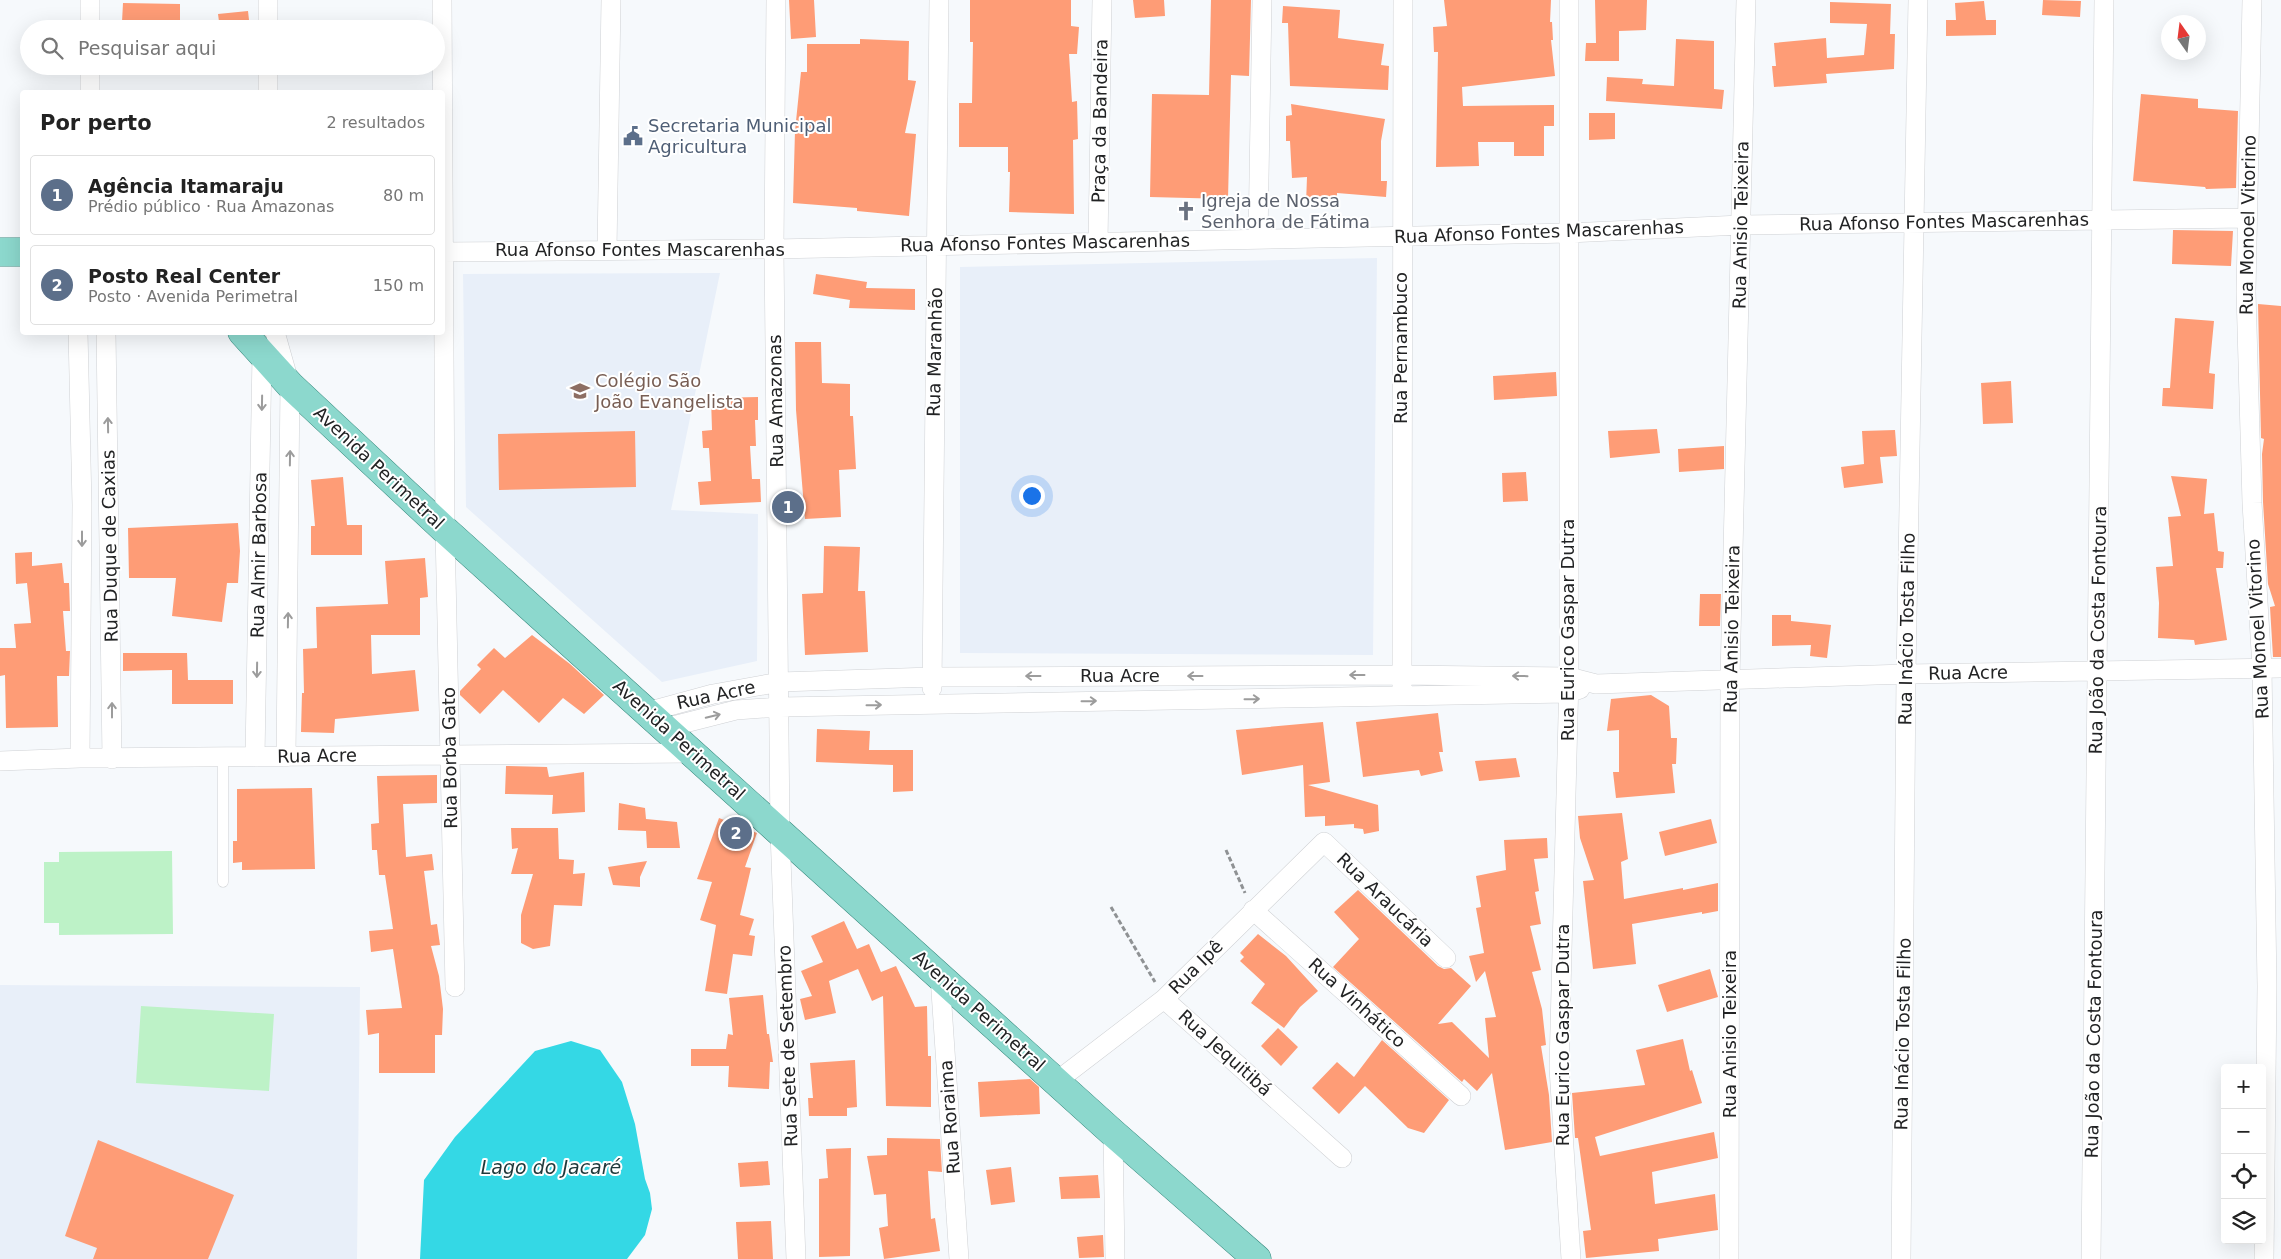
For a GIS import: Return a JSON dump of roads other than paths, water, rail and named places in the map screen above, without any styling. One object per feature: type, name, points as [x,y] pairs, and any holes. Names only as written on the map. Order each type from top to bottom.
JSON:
[{"type":"main road","points":[[0,252],[20,252]]},
{"type":"main road","name":"Avenida Perimetral","points":[[252,335],[271,341],[290,385],[445,530],[1057,1081],[1112,1133],[1257,1259]]},
{"type":"street","points":[[90,0],[90,20]]},
{"type":"street","points":[[268,0],[268,20]]},
{"type":"street","name":"Rua Borba Gato","points":[[442,0],[442,20]]},
{"type":"street","points":[[607,250],[611,0]]},
{"type":"street","name":"Rua Amazonas","points":[[776,0],[774,249],[780,682],[780,832]]},
{"type":"street","name":"Rua Maranhão","points":[[932,704],[939,0]]},
{"type":"street","name":"Praça da Bandeira","points":[[1098,242],[1102,0]]},
{"type":"street","points":[[1258,238],[1262,0]]},
{"type":"street","name":"Rua Pernambuco","points":[[1403,0],[1401,236],[1401,675],[1403,696]]},
{"type":"street","name":"Rua Eurico Gaspar Dutra","points":[[1570,0],[1568,685],[1559,1068],[1571,1259]]},
{"type":"street","name":"Rua Anisio Teixeira","points":[[1729,1259],[1730,678],[1746,0]]},
{"type":"street","name":"Rua Inácio Tosta Filho","points":[[1901,1259],[1906,674],[1918,0]]},
{"type":"street","name":"Rua João da Costa Fontoura","points":[[2091,1259],[2104,0]]},
{"type":"street","name":"Rua Monoel Vitorino","points":[[2252,0],[2246,218],[2246,292],[2252,503],[2262,668],[2267,986],[2264,1259]]},
{"type":"street","points":[[90,75],[90,90]]},
{"type":"street","points":[[268,75],[268,90]]},
{"type":"street","name":"Rua Borba Gato","points":[[442,75],[442,90]]},
{"type":"street","name":"Rua Afonso Fontes Mascarenhas","points":[[445,252],[774,249],[1568,233],[1741,225],[2246,218]]},
{"type":"street","name":"Rua Duque de Caxias","points":[[78,335],[82,505],[80,758]]},
{"type":"street","name":"Rua Duque de Caxias","points":[[106,335],[110,505],[112,759]]},
{"type":"street","name":"Rua Borba Gato","points":[[444,335],[445,530],[455,987]]},
{"type":"street","name":"Rua Almir Barbosa","points":[[255,757],[271,341]]},
{"type":"street","name":"Rua Almir Barbosa","points":[[286,757],[290,385]]},
{"type":"street","points":[[82,505],[110,505]]},
{"type":"street","name":"Rua Acre","points":[[656,720],[736,710],[780,707],[1403,696],[1568,685],[1730,678],[2281,668]]},
{"type":"street","name":"Rua Acre","points":[[656,720],[713,694],[780,682],[932,677],[1401,675],[1568,685]]},
{"type":"street","name":"Rua Acre","points":[[0,761],[80,758],[693,753]]},
{"type":"street","name":"Rua Sete de Setembro","points":[[780,832],[796,1259]]},
{"type":"street","name":"Rua Ipê","points":[[1057,1081],[1164,999],[1324,842]]},
{"type":"street","name":"Rua Araucária","points":[[1324,842],[1446,958]]},
{"type":"street","name":"Rua Vinhático","points":[[1253,910],[1461,1096]]},
{"type":"street","name":"Rua Roraima","points":[[940,976],[959,1259]]},
{"type":"street","name":"Rua Jequitibá","points":[[1164,999],[1342,1158]]},
{"type":"street","points":[[1112,1133],[1115,1259]]},
{"type":"lane","points":[[222,882],[223,757]]},
{"type":"water","name":"Lago do Jacaré","points":[[571,1041],[600,1050],[622,1082],[635,1124],[645,1179],[650,1193],[652,1209],[645,1235],[627,1259],[420,1259],[424,1180],[455,1137],[535,1051]]},
{"type":"place","name":"Secretaria Municipal Agricultura","points":[[633,136]]},
{"type":"place","name":"Igreja de Nossa Senhora de Fátima","points":[[1186,211]]},
{"type":"place","name":"Colégio São João Evangelista","points":[[580,391]]},
{"type":"place","name":"Agência Itamaraju","points":[[788,507]]},
{"type":"place","name":"Posto Real Center","points":[[736,833]]}]
